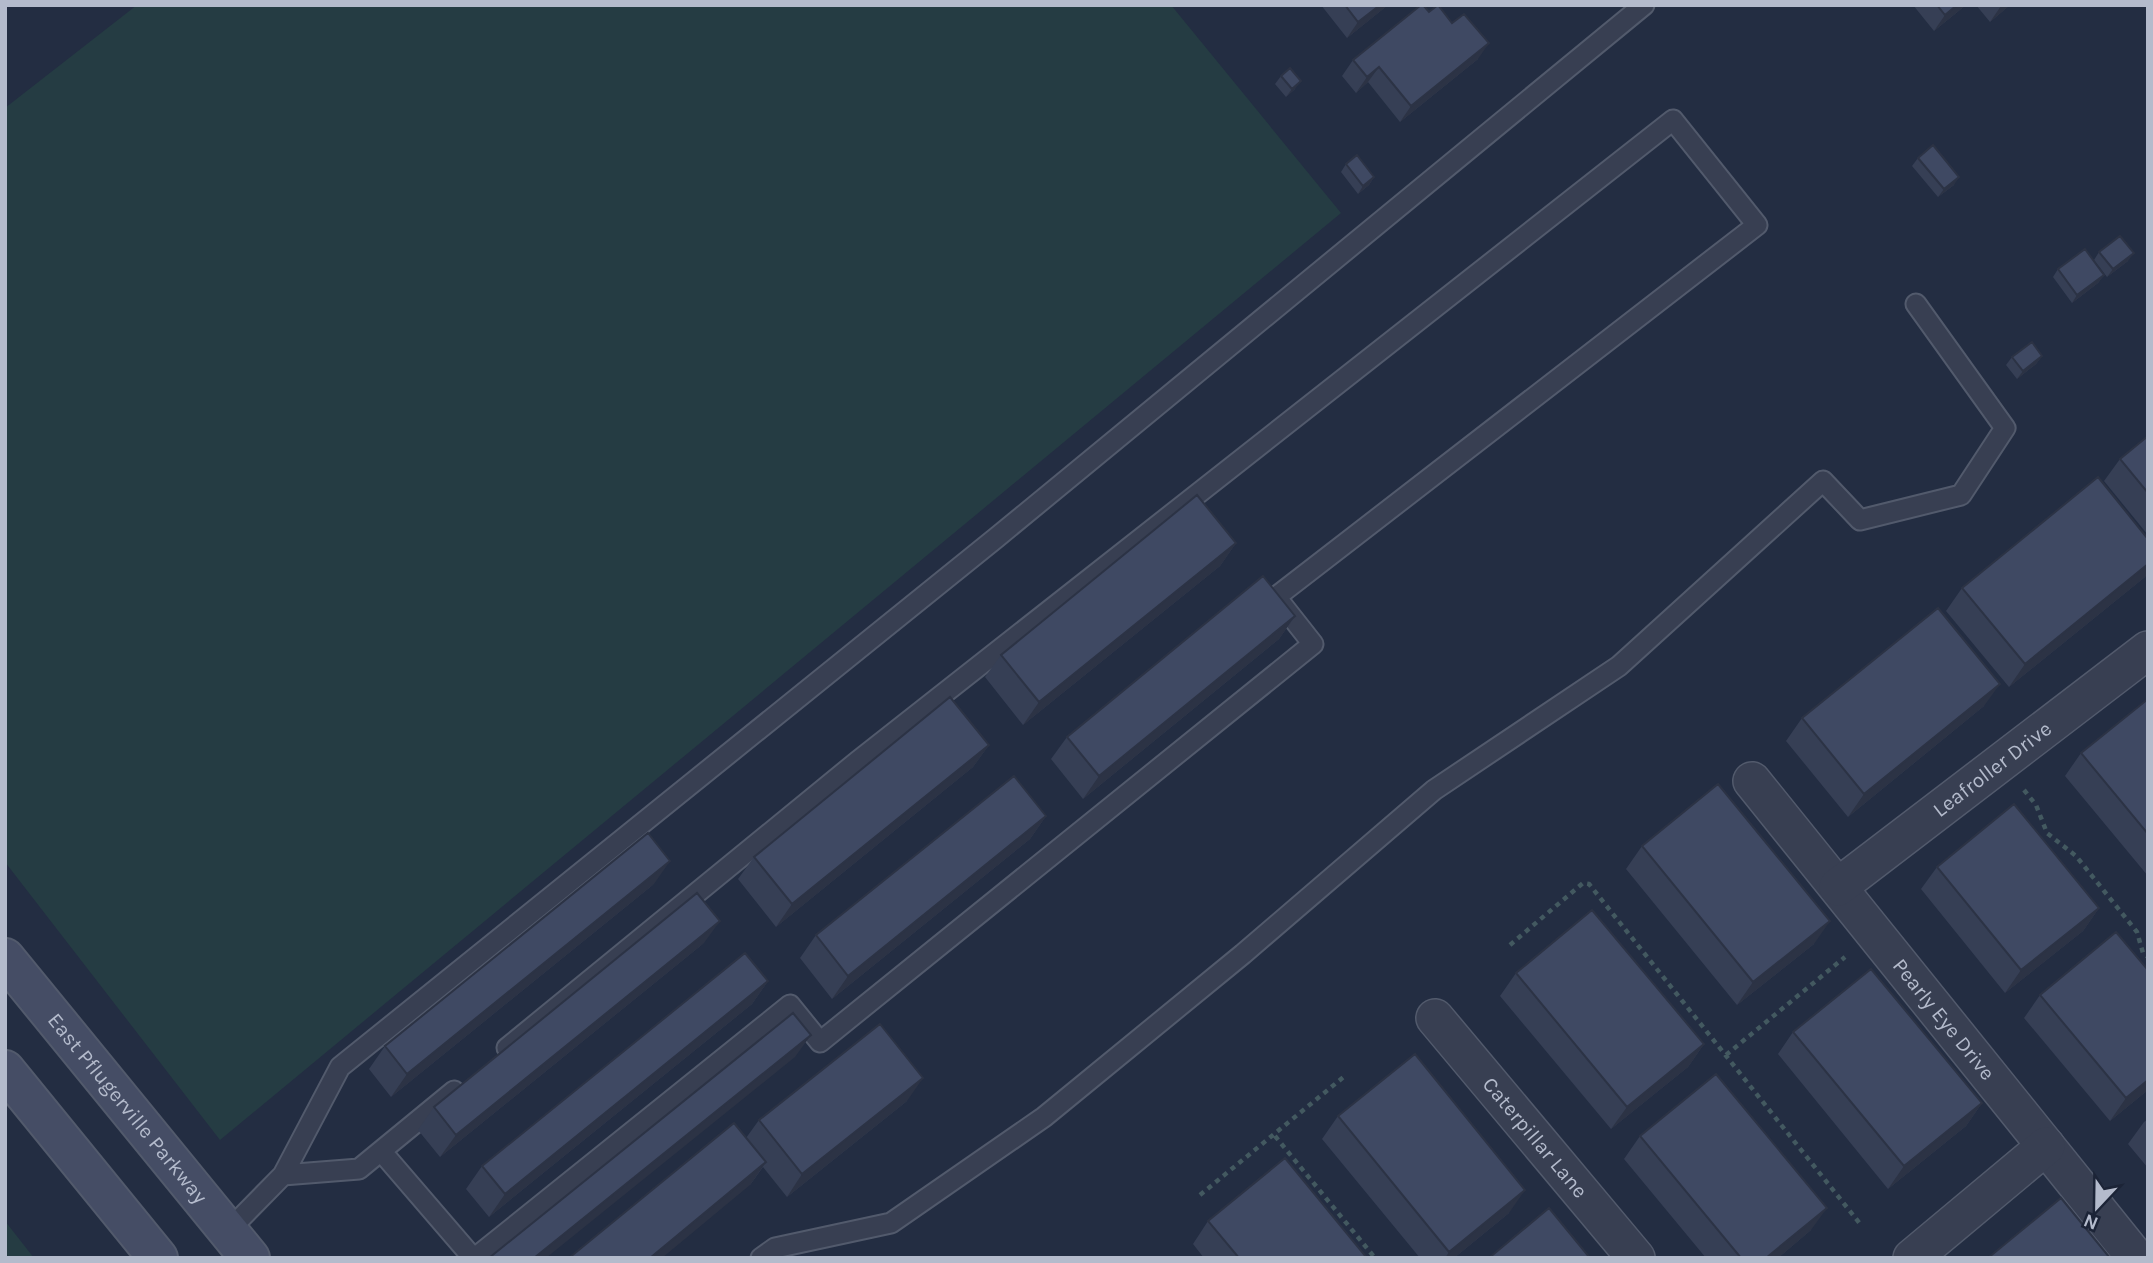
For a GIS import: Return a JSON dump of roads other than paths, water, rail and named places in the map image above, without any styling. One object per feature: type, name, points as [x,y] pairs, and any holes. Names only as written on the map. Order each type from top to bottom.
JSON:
[{"type":"main road","name":"East Pflugerville Parkway","points":[[5,958],[239,1245]]},
{"type":"main road","points":[[5,1070],[158,1258]]},
{"type":"street","name":"Leafroller Drive","points":[[1838,887],[2148,650]]},
{"type":"street","name":"Pearly Eye Drive","points":[[1752,781],[2136,1258]]},
{"type":"street","name":"Caterpillar Lane","points":[[1435,1018],[1636,1258]]},
{"type":"street","points":[[1912,1258],[2046,1146]]},
{"type":"lane","points":[[239,1245],[283,1175],[340,1067],[1007,529],[1644,5]]},
{"type":"lane","points":[[381,1151],[474,1258],[790,1005],[820,1042],[1313,644],[1276,597],[1757,225],[1673,120],[858,761],[497,1056]]},
{"type":"lane","points":[[761,1258],[775,1248],[891,1223],[1044,1116],[1243,954],[1434,790],[1619,666],[1823,481],[1860,520],[1961,495],[2005,428],[1916,304]]},
{"type":"lane","points":[[283,1175],[359,1169],[466,1082]]}]
